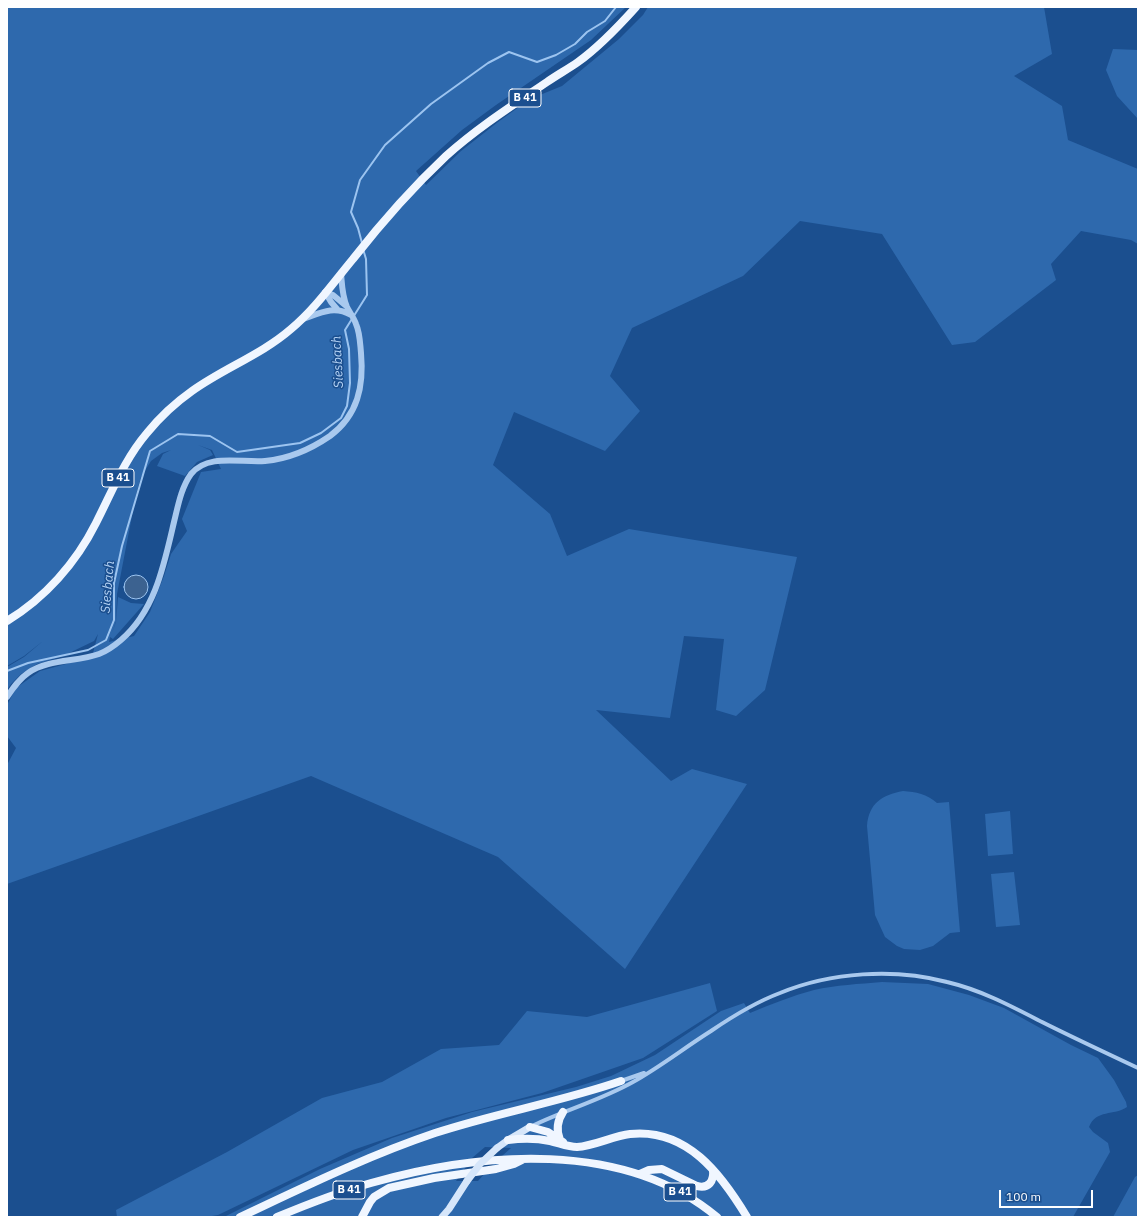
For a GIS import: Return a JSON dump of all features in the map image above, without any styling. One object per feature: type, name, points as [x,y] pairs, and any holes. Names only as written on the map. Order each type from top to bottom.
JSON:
[{"type":"main road","name":"B 41","points":[[7,621],[31,605],[44,594],[77,556],[96,524],[123,467],[144,436],[160,418],[193,390],[263,350],[302,320],[391,211],[449,154],[497,117],[578,62],[610,34],[636,7]]},
{"type":"main road","points":[[240,1217],[360,1162],[435,1133],[496,1115],[590,1091],[621,1080]]},
{"type":"main road","points":[[563,1112],[559,1118],[557,1126],[558,1133],[564,1142]]},
{"type":"main road","points":[[442,1217],[480,1164],[508,1140],[530,1127],[548,1132],[564,1142]]},
{"type":"main road","points":[[508,1140],[535,1138],[581,1146],[632,1134],[658,1136],[675,1141],[690,1149],[714,1170],[747,1217]]},
{"type":"main road","points":[[362,1217],[374,1197],[389,1188],[434,1178],[496,1169],[525,1159]]},
{"type":"main road","name":"B 41","points":[[277,1217],[339,1194],[394,1177],[440,1167],[473,1162],[552,1159],[588,1163],[640,1174],[684,1194],[717,1217]]},
{"type":"main road","points":[[640,1174],[649,1170],[662,1169],[702,1188],[711,1183],[714,1176],[714,1170]]},
{"type":"main road","points":[[368,1208],[369,1217]]},
{"type":"street","points":[[7,697],[18,682],[29,672],[45,665],[100,654],[120,640],[137,624],[148,606],[155,588],[167,550],[180,497],[189,478],[197,468],[211,462],[265,461],[280,459],[296,454],[330,436],[346,420],[358,399],[361,376],[361,360],[359,336],[356,324],[346,306],[342,292],[341,273]]},
{"type":"street","points":[[325,292],[333,295],[346,306]]},
{"type":"street","points":[[325,292],[337,309]]},
{"type":"street","points":[[302,320],[325,311],[337,309],[351,315]]},
{"type":"street","points":[[530,1127],[612,1092],[652,1071],[711,1031],[767,998],[800,985],[821,980],[869,974],[925,977],[947,981],[979,991],[1138,1068]]},
{"type":"street","points":[[621,1080],[652,1071]]},
{"type":"shaded area","points":[[7,7],[626,7],[591,40],[462,130],[416,171],[426,185],[461,151],[498,122],[530,99],[562,86],[619,39],[643,15],[648,7],[1044,7],[1052,54],[1014,76],[1062,106],[1068,140],[1138,169],[1138,244],[1131,240],[1081,231],[1051,264],[1056,280],[975,342],[952,345],[882,234],[800,221],[743,276],[632,328],[610,376],[640,411],[605,451],[514,412],[493,465],[550,514],[567,556],[629,529],[797,557],[765,690],[736,716],[716,710],[724,639],[684,636],[670,718],[596,710],[671,781],[692,769],[747,784],[625,969],[498,857],[311,776],[7,884],[7,765],[16,748],[7,736],[7,705],[16,688],[40,671],[92,657],[98,634],[94,641],[63,656],[37,664],[21,674],[7,690],[7,667],[24,657],[43,641],[24,656],[7,666]],"holes":[[[198,445],[212,450],[221,469],[201,472],[182,519],[187,531],[171,554],[150,612],[134,636],[109,642],[110,637],[113,639],[144,604],[131,603],[118,597],[116,622],[112,633],[116,621],[117,594],[136,495],[141,477],[151,461],[162,453],[171,450],[163,454],[157,466],[185,476],[197,462],[213,455],[210,450]]]},
{"type":"shaded area","points":[[1113,49],[1138,50],[1138,119],[1117,96],[1106,70]]},
{"type":"shaded area","points":[[136,575],[145,578],[148,587],[145,596],[136,599],[127,596],[124,587],[127,578]]},
{"type":"shaded area","points":[[903,791],[921,794],[929,797],[937,803],[949,802],[960,932],[950,933],[933,946],[920,950],[904,949],[897,946],[885,937],[875,915],[867,826],[868,818],[878,801],[889,795]]},
{"type":"shaded area","points":[[1010,811],[1013,854],[988,856],[985,814]]},
{"type":"shaded area","points":[[1014,872],[1020,925],[996,927],[991,874]]},
{"type":"shaded area","points":[[882,982],[928,984],[969,995],[1004,1008],[1071,1045],[1098,1058],[1114,1080],[1126,1102],[1127,1107],[1122,1110],[1101,1115],[1092,1121],[1089,1127],[1093,1132],[1108,1143],[1110,1152],[1073,1217],[224,1217],[320,1169],[392,1138],[472,1112],[576,1087],[611,1076],[655,1055],[721,1011],[744,1003],[750,1013],[782,1000],[822,988]],"holes":[[[485,1147],[511,1148],[494,1163],[478,1181],[456,1181],[472,1158]]]},
{"type":"shaded area","points":[[710,983],[717,1011],[643,1058],[542,1093],[446,1118],[353,1150],[218,1215],[206,1217],[117,1217],[116,1210],[227,1152],[322,1098],[382,1082],[441,1049],[499,1045],[527,1011],[587,1017]]},
{"type":"shaded area","points":[[1138,1175],[1138,1217],[1113,1217],[1135,1177]]},
{"type":"waterway","name":"Siesbach","points":[[362,243],[358,228],[351,212],[360,180],[385,145],[431,104],[488,63],[509,52],[537,62],[556,55],[575,44],[587,32],[605,21],[616,7]]},
{"type":"waterway","name":"Siesbach","points":[[7,671],[28,663],[88,650],[106,640],[114,620],[114,583],[122,546],[150,451],[178,434],[210,436],[237,452],[300,443],[321,433],[341,418],[347,406],[350,383],[349,349],[345,330],[367,295],[366,259],[363,249]]}]
